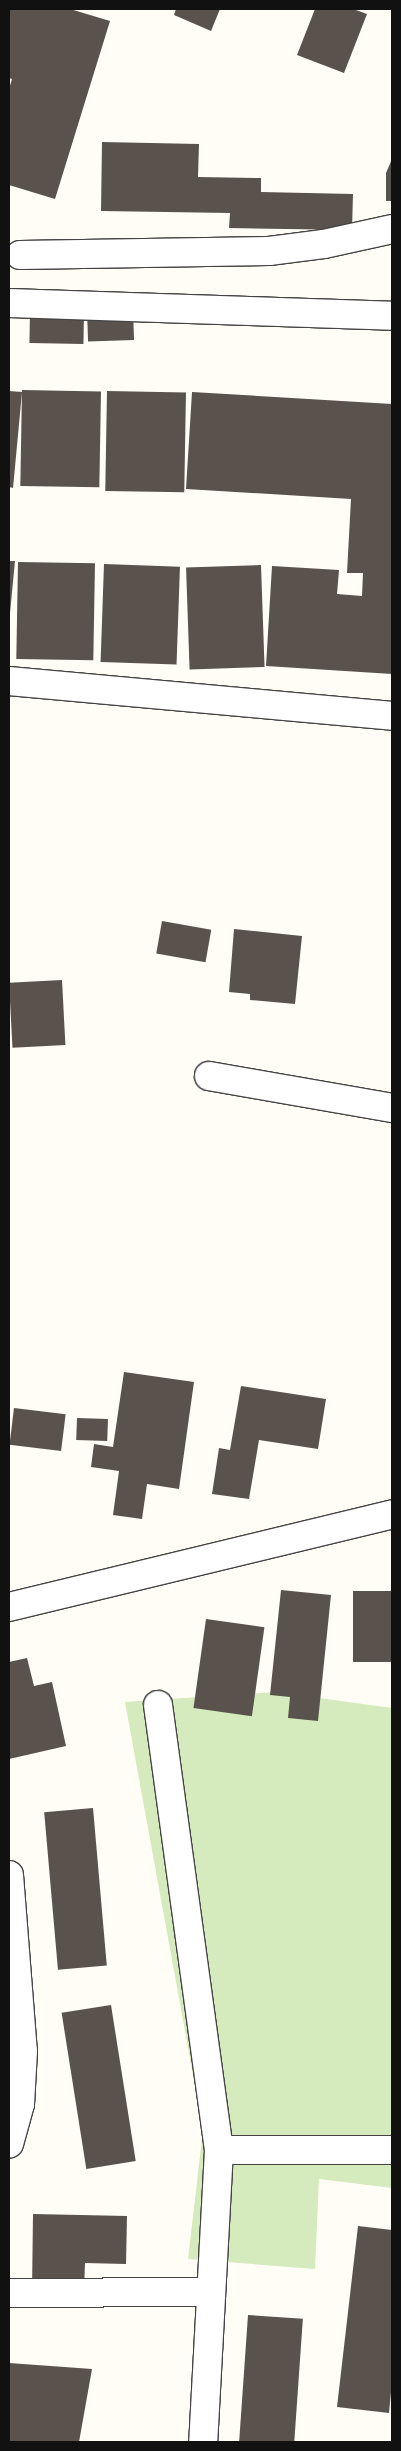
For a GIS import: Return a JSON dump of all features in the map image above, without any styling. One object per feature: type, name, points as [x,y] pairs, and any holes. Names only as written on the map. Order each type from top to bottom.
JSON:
[{"type":"street","points":[[20,256],[269,251],[324,244],[392,229]]},
{"type":"street","points":[[9,303],[392,316]]},
{"type":"street","points":[[9,682],[392,716]]},
{"type":"street","points":[[209,1076],[392,1108]]},
{"type":"street","points":[[9,1607],[392,1514]]},
{"type":"street","points":[[158,1705],[218,2150],[203,2442]]},
{"type":"street","points":[[9,1875],[23,2051],[20,2104],[9,2144]]},
{"type":"street","points":[[218,2150],[392,2150]]},
{"type":"street","points":[[9,2293],[211,2292]]},
{"type":"green space","points":[[275,1692],[392,1708],[392,2188],[319,2179],[315,2269],[188,2259],[203,2130],[125,1702]]},
{"type":"building","points":[[9,9],[70,9],[110,21],[55,199],[9,185],[9,89],[12,79],[9,78]]},
{"type":"building","points":[[176,9],[220,9],[211,31],[174,15]]},
{"type":"building","points":[[315,9],[353,9],[367,14],[344,73],[297,55]]},
{"type":"building","points":[[102,142],[199,144],[198,177],[261,178],[261,192],[353,194],[352,230],[229,228],[230,213],[101,211]]},
{"type":"building","points":[[392,159],[392,201],[386,201],[386,173]]},
{"type":"building","points":[[133,310],[134,340],[88,342],[87,312]]},
{"type":"building","points":[[30,311],[84,312],[83,344],[29,343]]},
{"type":"building","points":[[22,390],[101,391],[99,487],[20,486]]},
{"type":"building","points":[[9,391],[22,392],[13,488],[9,487]]},
{"type":"building","points":[[107,391],[186,392],[184,492],[105,491]]},
{"type":"building","points":[[192,392],[392,404],[392,674],[266,666],[272,566],[339,570],[337,594],[362,596],[363,573],[347,573],[351,499],[186,489]]},
{"type":"building","points":[[9,561],[15,561],[10,613],[9,613]]},
{"type":"building","points":[[18,562],[95,563],[93,660],[16,659]]},
{"type":"building","points":[[104,564],[180,567],[177,665],[101,662]]},
{"type":"building","points":[[261,565],[265,667],[190,670],[186,568]]},
{"type":"building","points":[[162,921],[211,930],[206,962],[156,953]]},
{"type":"building","points":[[234,929],[302,936],[295,1004],[250,1000],[250,994],[229,992]]},
{"type":"building","points":[[62,980],[65,1045],[12,1048],[9,983]]},
{"type":"building","points":[[124,1372],[194,1382],[179,1489],[147,1484],[142,1519],[113,1515],[119,1471],[91,1467],[94,1444],[113,1447]]},
{"type":"building","points":[[241,1386],[326,1399],[318,1449],[259,1440],[249,1499],[212,1494],[219,1448],[230,1450]]},
{"type":"building","points":[[14,1408],[66,1414],[61,1451],[9,1445]]},
{"type":"building","points":[[77,1418],[108,1419],[107,1441],[76,1440]]},
{"type":"building","points":[[281,1590],[331,1595],[318,1721],[288,1718],[290,1697],[270,1695]]},
{"type":"building","points":[[353,1591],[392,1591],[392,1662],[353,1662]]},
{"type":"building","points":[[206,1619],[264,1627],[252,1716],[193,1708]]},
{"type":"building","points":[[27,1658],[34,1686],[52,1682],[66,1746],[9,1759],[9,1662]]},
{"type":"building","points":[[93,1808],[107,1965],[58,1970],[44,1812]]},
{"type":"building","points":[[111,2005],[136,2161],[86,2169],[62,2013]]},
{"type":"building","points":[[33,2214],[127,2216],[126,2264],[85,2263],[84,2292],[32,2291]]},
{"type":"building","points":[[358,2226],[392,2230],[392,2381],[389,2413],[337,2407]]},
{"type":"building","points":[[248,2315],[303,2319],[294,2442],[239,2442]]},
{"type":"building","points":[[9,2363],[92,2369],[79,2442],[9,2442]]}]
